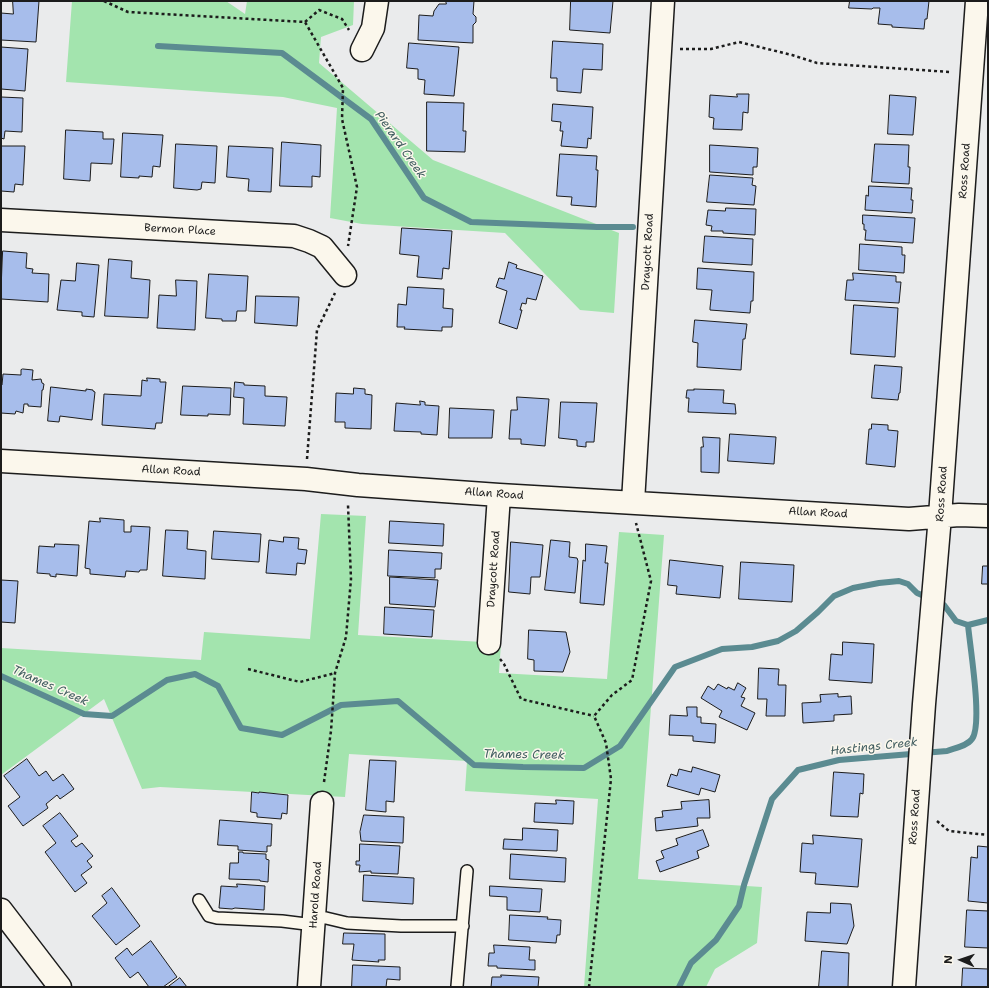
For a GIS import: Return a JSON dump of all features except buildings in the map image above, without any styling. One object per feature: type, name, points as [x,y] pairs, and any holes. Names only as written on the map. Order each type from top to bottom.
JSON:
[{"type":"street","points":[[362,50],[373,28],[377,1]]},
{"type":"street","name":"Draycott Road","points":[[634,512],[663,1]]},
{"type":"street","name":"Ross Road","points":[[904,987],[930,618],[940,516],[977,1]]},
{"type":"street","name":"Bermon Place","points":[[1,220],[294,236],[322,247],[345,274]]},
{"type":"street","name":"Allan Road","points":[[1,461],[306,479],[358,485],[499,495],[634,512],[909,519],[959,515],[988,516]]},
{"type":"street","name":"Draycott Road","points":[[489,643],[499,495]]},
{"type":"street","name":"Harold Road","points":[[309,987],[322,803]]},
{"type":"street","points":[[1,910],[60,987]]},
{"type":"lane","points":[[458,986],[467,871]]},
{"type":"lane","points":[[199,900],[209,916],[218,918],[282,921],[314,921],[326,918],[347,923],[401,926],[463,926]]},
{"type":"path","points":[[104,1],[128,12],[305,22],[318,10],[342,19],[362,50]]},
{"type":"path","points":[[305,22],[342,88],[342,119],[357,187],[345,274],[317,330],[306,479]]},
{"type":"path","points":[[660,50],[711,49],[739,42],[817,63],[950,72]]},
{"type":"path","points":[[322,803],[331,731],[335,673],[346,636],[351,579],[348,505]]},
{"type":"path","points":[[594,716],[612,695],[632,680],[651,581],[634,512]]},
{"type":"path","points":[[489,643],[504,664],[521,698],[594,716]]},
{"type":"path","points":[[248,669],[300,682],[335,673]]},
{"type":"path","points":[[589,987],[611,779],[606,743],[594,716]]},
{"type":"path","points":[[933,820],[937,820],[950,831],[988,835]]},
{"type":"green space","points":[[72,1],[226,1],[245,14],[247,1],[354,1],[353,25],[321,37],[319,63],[433,160],[619,233],[614,313],[580,310],[505,233],[362,224],[330,218],[337,108],[283,97],[66,82]]},
{"type":"green space","points":[[321,514],[366,516],[358,635],[501,643],[499,673],[607,679],[619,532],[664,535],[638,879],[762,887],[757,943],[715,969],[706,987],[584,987],[598,799],[465,791],[467,761],[349,754],[345,797],[160,787],[142,789],[104,699],[1,775],[1,648],[201,660],[204,632],[310,639]]},
{"type":"waterway","name":"Pierard Creek","points":[[158,46],[282,53],[371,119],[424,198],[471,222],[633,227]]},
{"type":"waterway","name":"Thames Creek","points":[[1,676],[84,714],[112,716],[167,680],[195,674],[218,686],[241,728],[282,735],[341,705],[398,701],[474,765],[584,768],[620,746],[675,667],[722,649],[752,647],[778,641],[796,631],[834,596],[853,588],[899,581],[908,584],[917,593],[929,598]]},
{"type":"waterway","name":"Thames Creek","points":[[937,602],[944,605],[956,621],[968,625]]},
{"type":"waterway","name":"Hastings Creek","points":[[968,625],[988,620]]},
{"type":"waterway","name":"Hastings Creek","points":[[679,987],[691,963],[716,940],[739,906],[744,885],[772,799],[798,770],[839,760],[947,751],[964,745],[972,739],[975,731],[976,702],[968,625]]}]
